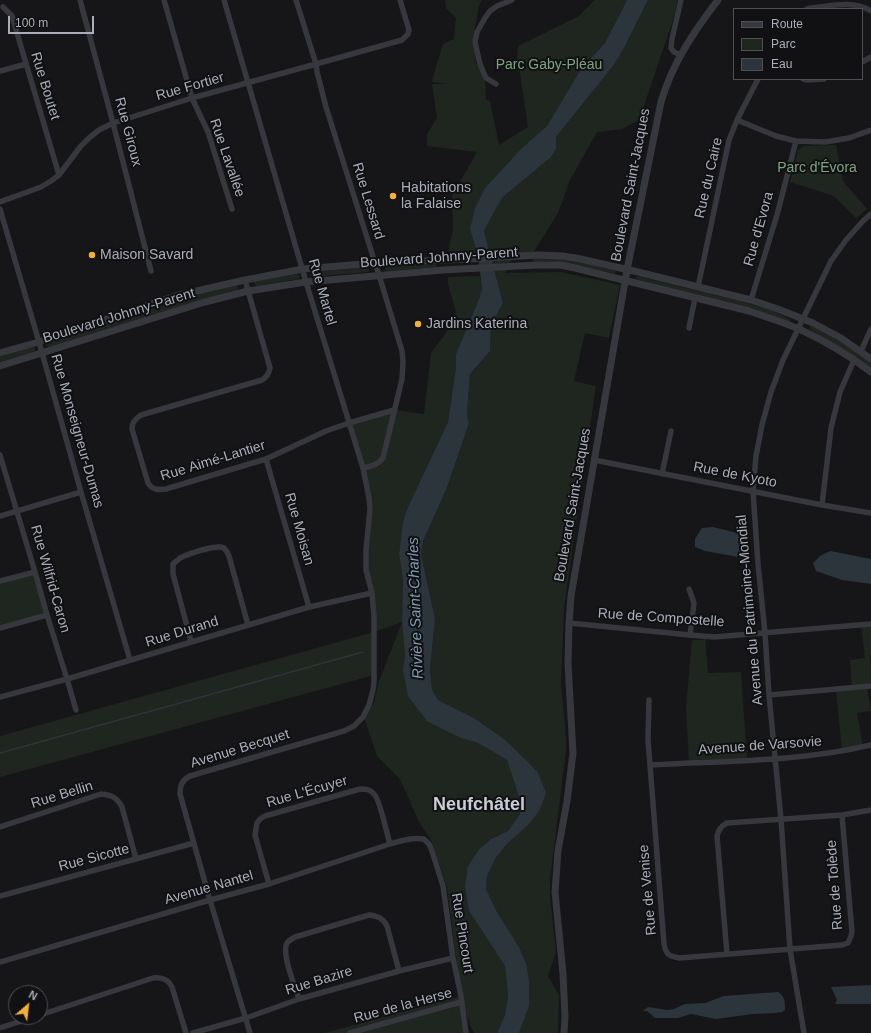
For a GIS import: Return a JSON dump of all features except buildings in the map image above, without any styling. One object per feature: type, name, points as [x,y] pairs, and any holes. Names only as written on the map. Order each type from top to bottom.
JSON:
[{"type":"street","name":"Rue Giroux","points":[[80,0],[151,271]]},
{"type":"street","name":"Rue Lavallée","points":[[164,0],[192,98],[208,132],[232,209]]},
{"type":"street","name":"Rue Martel","points":[[224,0],[306,282],[363,468],[370,498],[366,570],[372,593]]},
{"type":"street","name":"Rue Lessard","points":[[296,0],[316,64],[326,107],[402,351],[402,379],[383,458],[380,462],[363,468]]},
{"type":"street","name":"Rue Fortier","points":[[0,202],[41,187],[51,181],[59,175],[80,147],[89,138],[99,130],[113,123],[192,98],[402,40],[408,34],[409,30],[400,0]]},
{"type":"street","points":[[496,84],[486,78],[480,64],[475,42],[477,32],[490,11],[497,6],[512,0]]},
{"type":"street","points":[[681,0],[671,48],[674,52],[681,55]]},
{"type":"street","name":"Boulevard Saint-Jacques","points":[[564,1033],[565,1016],[563,974],[555,892],[558,851],[567,801],[573,753],[568,663],[569,623],[573,585],[625,280],[661,102],[668,79],[681,55],[693,34],[718,0]]},
{"type":"street","points":[[811,8],[858,4],[871,11]]},
{"type":"street","name":"Rue Boutet","points":[[3,7],[12,16],[59,175]]},
{"type":"street","points":[[0,71],[26,64]]},
{"type":"street","name":"Rue du Caire","points":[[698,287],[729,140],[737,120],[757,80]]},
{"type":"street","points":[[737,120],[776,136],[796,142],[825,142],[849,138],[871,130]]},
{"type":"street","name":"Rue d'Evora","points":[[751,300],[777,215],[796,142]]},
{"type":"street","name":"Rue Monseigneur-Dumas","points":[[0,209],[130,660]]},
{"type":"street","name":"Avenue du Patrimoine-Mondial","points":[[804,1033],[790,949],[765,632],[758,570],[753,491],[756,456],[762,424],[771,392],[783,360],[831,261],[840,248],[871,214]]},
{"type":"street","name":"Boulevard Johnny-Parent","points":[[0,353],[39,342],[175,296],[245,280],[303,269],[375,263],[538,255],[576,258],[751,300],[778,309],[825,329],[861,351],[871,359]]},
{"type":"street","name":"Boulevard Johnny-Parent","points":[[0,366],[198,304],[248,291],[306,282],[379,275],[443,270],[561,265],[750,312],[798,328],[854,360],[871,372]]},
{"type":"street","name":"Rue Aimé-Lantier","points":[[245,280],[270,368],[267,376],[262,380],[141,415],[134,421],[132,429],[150,487],[160,490],[166,489],[266,459],[326,431],[394,410]]},
{"type":"street","points":[[689,328],[695,298]]},
{"type":"street","points":[[861,351],[871,329]]},
{"type":"street","points":[[822,505],[831,428],[840,392],[854,360]]},
{"type":"street","points":[[662,474],[670,431]]},
{"type":"street","name":"Rue Wilfrid-Caron","points":[[0,455],[76,710]]},
{"type":"street","name":"Rue Moisan","points":[[266,459],[308,607]]},
{"type":"street","name":"Rue de Kyoto","points":[[594,460],[822,505],[871,513]]},
{"type":"street","points":[[0,516],[81,492]]},
{"type":"street","points":[[191,642],[173,574],[173,564],[181,558],[212,547],[218,546],[227,551],[248,625]]},
{"type":"street","points":[[0,581],[36,572]]},
{"type":"street","points":[[689,589],[694,603],[690,635]]},
{"type":"street","name":"Rue Durand","points":[[0,697],[67,679],[308,607],[372,593]]},
{"type":"street","name":"Avenue Becquet","points":[[250,1033],[210,900],[180,794],[180,787],[182,782],[190,776],[344,731],[354,726],[363,717],[369,705],[374,682],[374,627],[372,593]]},
{"type":"street","points":[[0,628],[47,615]]},
{"type":"street","name":"Rue de Compostelle","points":[[569,623],[714,637],[871,624]]},
{"type":"street","points":[[769,695],[871,686]]},
{"type":"street","name":"Rue de Venise","points":[[649,700],[648,740],[665,951],[668,955],[679,958],[790,949]]},
{"type":"street","name":"Avenue de Varsovie","points":[[650,766],[774,759],[842,751],[871,745]]},
{"type":"street","name":"Rue L'Écuyer","points":[[269,884],[255,834],[257,823],[265,816],[360,789],[370,790],[377,797],[390,844]]},
{"type":"street","name":"Rue Bellin","points":[[0,827],[101,794],[108,795],[115,797],[122,806],[136,859]]},
{"type":"street","points":[[727,954],[718,836],[719,828],[727,823],[842,815],[871,810]]},
{"type":"street","name":"Rue de Tolède","points":[[790,949],[842,945],[848,943],[851,936],[852,932],[842,815]]},
{"type":"street","name":"Avenue Nantel","points":[[0,962],[269,884],[409,838],[424,839]]},
{"type":"street","name":"Rue Pincourt","points":[[424,839],[429,844],[432,851],[443,886],[453,958],[462,1002],[466,1033]]},
{"type":"street","name":"Rue Sicotte","points":[[0,896],[194,843]]},
{"type":"street","points":[[299,999],[285,952],[287,943],[295,937],[369,915],[380,917],[384,920],[399,971]]},
{"type":"street","name":"Rue Bazire","points":[[193,1033],[246,1018],[299,999],[399,971],[453,958]]},
{"type":"street","points":[[48,1012],[153,978],[160,978],[166,979],[172,987],[186,1033]]},
{"type":"street","name":"Rue de la Herse","points":[[350,1033],[462,1002]]},
{"type":"green space","name":"Parc Gaby-Pléau","points":[[445,0],[482,0],[478,7],[473,38],[476,63],[485,76],[486,100],[490,101],[499,145],[528,127],[517,59],[518,46],[579,16],[595,0],[627,0],[605,43],[578,74],[547,126],[524,146],[470,229],[476,253],[448,254],[453,231],[452,196],[477,152],[427,146],[427,134],[437,118],[432,84],[449,84],[432,82],[443,44],[454,39],[456,18],[446,8]]},
{"type":"green space","points":[[648,0],[678,0],[672,23],[639,120],[622,129],[597,132],[570,180],[558,213],[533,253],[515,254],[505,273],[561,272],[620,285],[609,338],[585,333],[574,381],[596,386],[564,607],[561,684],[566,751],[550,879],[550,897],[556,952],[548,976],[559,995],[558,1033],[519,1033],[529,1005],[529,980],[526,963],[519,947],[497,912],[486,889],[487,875],[495,859],[507,844],[528,825],[546,793],[474,718],[438,700],[432,690],[430,669],[435,618],[421,554],[423,541],[446,490],[469,425],[467,416],[470,374],[490,351],[491,325],[503,303],[484,231],[503,197],[551,157],[556,149],[556,137],[613,66],[624,48]]},
{"type":"green space","name":"Parc d'Évora","points":[[836,145],[843,181],[867,209],[856,218],[834,196],[790,182],[798,150],[804,146]]},
{"type":"green space","points":[[550,258],[571,260],[616,271],[615,274],[569,263],[546,261],[533,262],[533,259]]},
{"type":"green space","points":[[436,264],[437,267],[387,271],[385,269],[386,267]]},
{"type":"green space","points":[[367,267],[369,269],[368,272],[312,277],[310,275],[313,272]]},
{"type":"green space","points":[[297,274],[300,277],[298,279],[257,286],[254,284],[254,282],[257,281]]},
{"type":"green space","points":[[480,276],[482,288],[479,299],[456,354],[456,367],[448,422],[408,507],[403,521],[399,554],[403,580],[402,622],[374,632],[366,570],[369,498],[349,423],[394,410],[424,414],[431,353],[446,333],[456,312],[448,284],[448,277]]},
{"type":"green space","points":[[637,276],[747,303],[774,311],[791,320],[790,322],[636,279]]},
{"type":"green space","points":[[235,286],[238,287],[238,289],[49,347],[46,346],[48,342],[198,294]]},
{"type":"green space","points":[[811,326],[843,343],[871,362],[871,368],[809,328]]},
{"type":"green space","points":[[32,347],[35,348],[33,352],[0,362],[0,357]]},
{"type":"green space","points":[[35,572],[47,615],[0,628],[0,581]]},
{"type":"green space","points":[[402,622],[405,655],[403,670],[461,738],[478,743],[507,760],[519,797],[520,814],[508,831],[491,839],[479,849],[468,866],[469,911],[505,966],[508,996],[505,1015],[497,1033],[474,1033],[462,1000],[466,1033],[325,1033],[461,996],[447,887],[431,840],[419,822],[400,779],[377,756],[364,717],[374,703],[378,684]]},
{"type":"green space","points":[[861,625],[871,626],[871,686],[867,687],[871,711],[857,713],[863,747],[842,751],[836,690],[852,688],[850,660],[865,658]]},
{"type":"green space","points":[[374,632],[374,675],[0,777],[0,736]]},
{"type":"green space","points":[[705,636],[708,673],[741,672],[747,760],[689,763],[686,708],[692,640],[703,640]]},
{"type":"water","name":"Rivière Saint-Charles","points":[[627,0],[648,0],[624,48],[613,66],[556,137],[556,149],[551,157],[503,197],[484,231],[503,303],[491,325],[490,351],[470,374],[467,416],[469,424],[446,490],[423,541],[421,554],[435,618],[430,669],[432,690],[438,700],[474,718],[505,740],[538,773],[546,793],[539,811],[528,825],[507,844],[495,859],[487,876],[486,889],[497,912],[519,947],[526,963],[529,980],[529,1006],[519,1033],[497,1033],[505,1015],[508,996],[505,966],[469,911],[465,886],[468,866],[479,849],[491,839],[508,831],[520,814],[519,797],[507,760],[478,743],[461,738],[427,721],[408,696],[403,670],[405,655],[402,622],[403,580],[399,554],[403,521],[408,507],[448,422],[456,367],[456,354],[479,299],[482,288],[478,256],[470,229],[475,208],[485,188],[524,146],[547,126],[578,74],[605,43]]},
{"type":"water","points":[[713,527],[741,534],[748,541],[744,558],[705,551],[695,547],[695,539],[702,528]]},
{"type":"water","points":[[830,551],[871,559],[871,584],[842,580],[816,571],[813,563],[820,556]]},
{"type":"water","points":[[871,985],[871,1004],[835,1004],[837,1000],[831,987]]},
{"type":"water","points":[[778,992],[783,997],[785,1002],[785,1010],[776,1013],[753,1014],[716,1019],[691,1014],[678,1018],[655,1018],[647,1011],[643,1011],[648,1007],[667,1010],[674,1009],[685,1004],[705,1003],[724,996]]},
{"type":"waterway","points":[[0,753],[363,652]]},
{"type":"place","name":"Habitations la Falaise","points":[[393,196]]},
{"type":"place","name":"Maison Savard","points":[[92,255]]},
{"type":"place","name":"Jardins Katerina","points":[[418,324]]},
{"type":"district","name":"Neufchâtel","points":[[479,805]]}]
